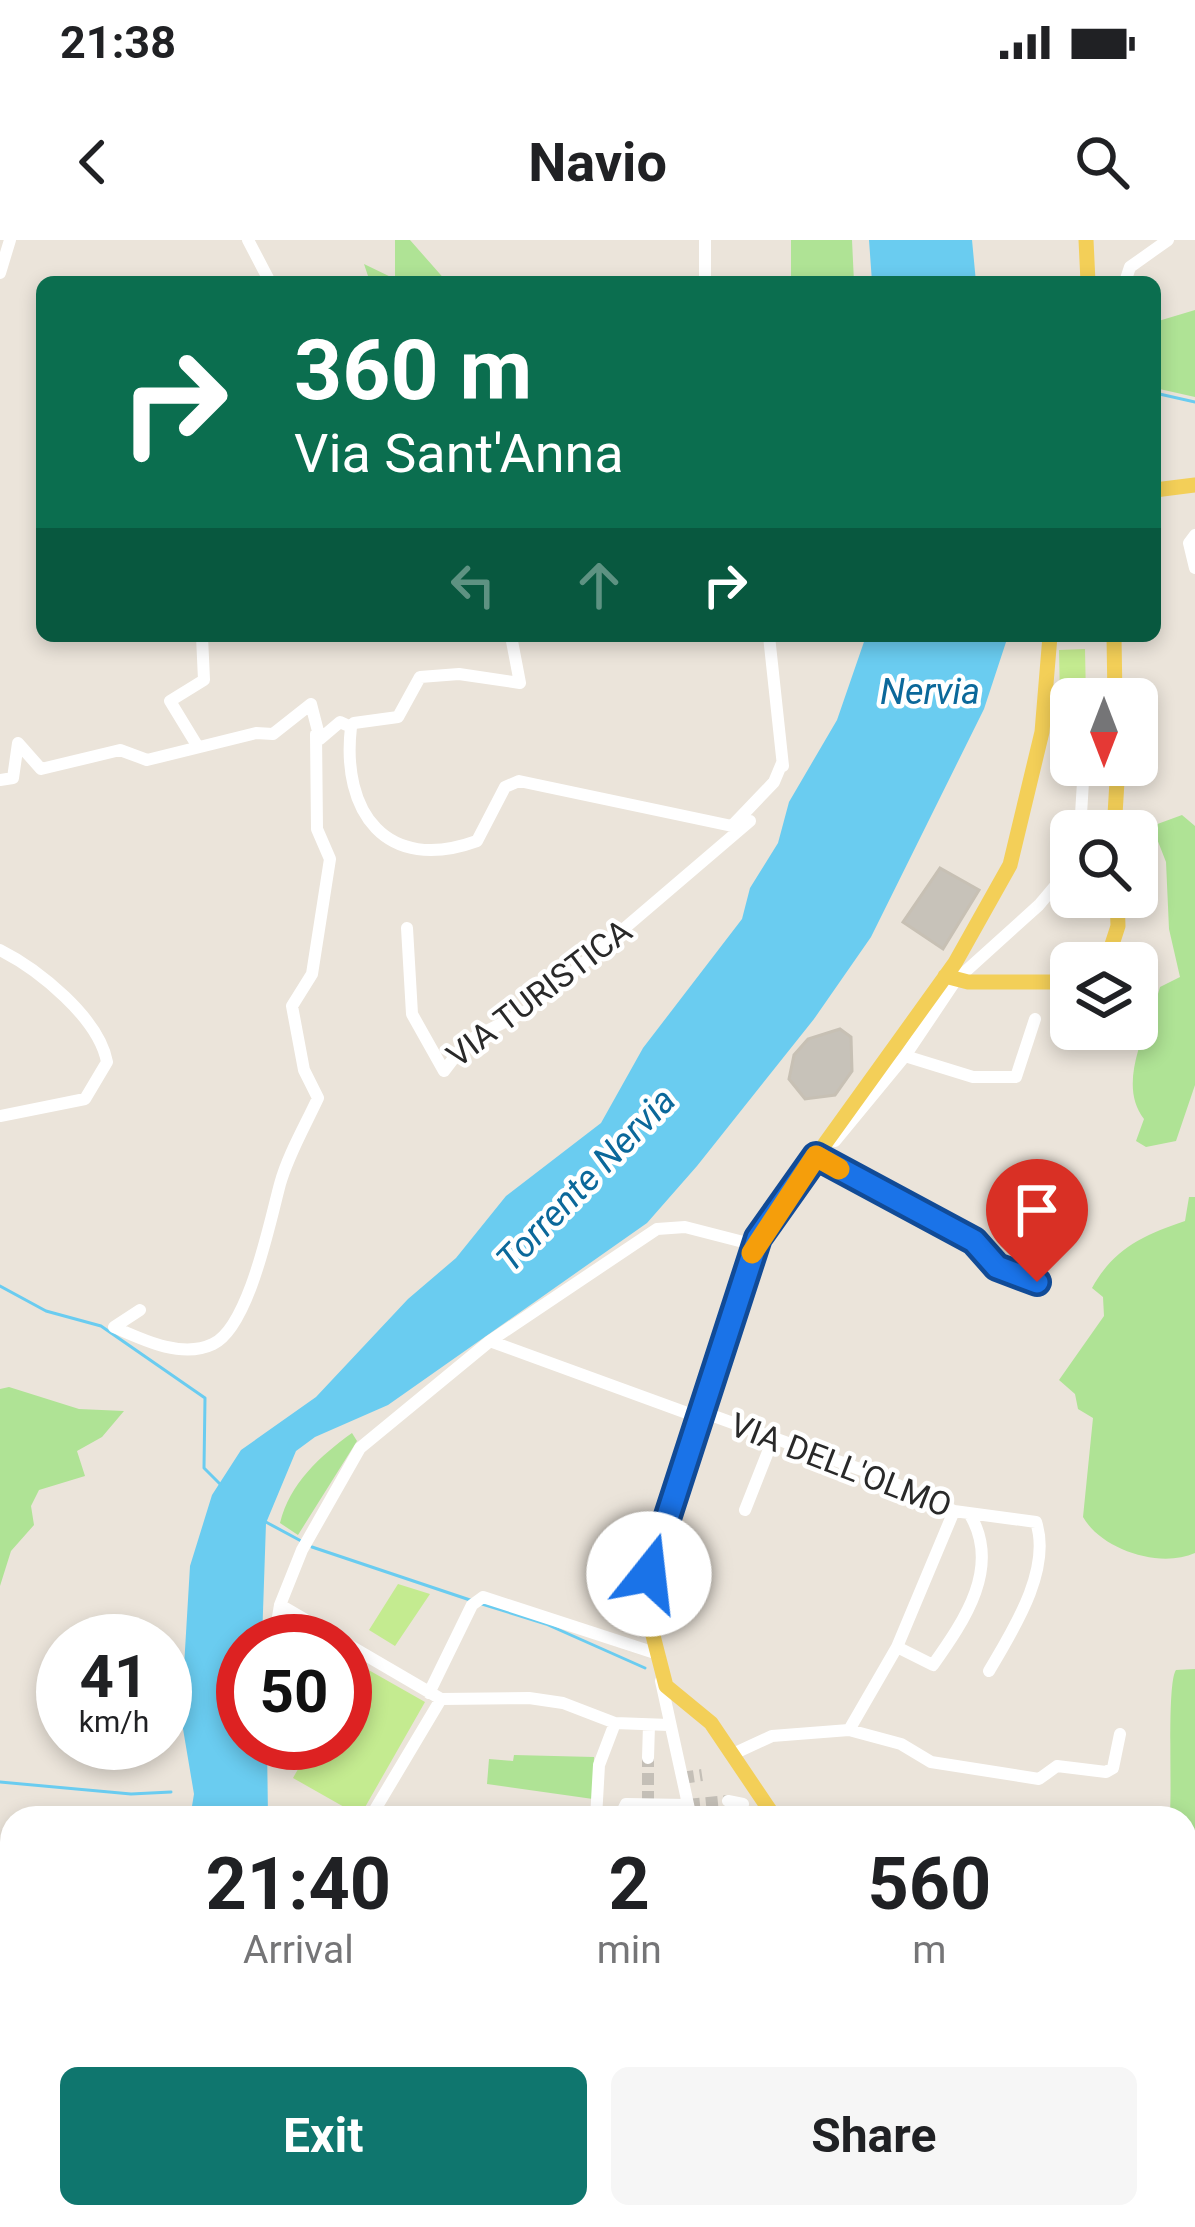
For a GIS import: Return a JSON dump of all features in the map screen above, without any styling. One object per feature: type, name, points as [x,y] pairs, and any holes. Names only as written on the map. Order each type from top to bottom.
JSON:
[{"type":"main road","points":[[1086,240],[1088,276]]},
{"type":"main road","points":[[1161,489],[1195,485]]},
{"type":"main road","points":[[767,1806],[711,1723],[664,1688],[649,1574],[755,1245],[950,978],[1021,837],[1042,732],[1050,642]]},
{"type":"main road","points":[[1114,642],[1115,678]]},
{"type":"main road","points":[[950,978],[1050,981]]},
{"type":"street","points":[[0,273],[10,240]]},
{"type":"street","points":[[248,240],[267,276]]},
{"type":"street","points":[[705,240],[705,276]]},
{"type":"street","points":[[1127,276],[1130,267],[1168,240]]},
{"type":"street","points":[[1195,535],[1189,543],[1195,568]]},
{"type":"street","points":[[198,747],[170,701],[204,680],[202,642]]},
{"type":"street","points":[[354,723],[398,717],[420,677],[459,674],[520,683],[513,642]]},
{"type":"street","points":[[316,734],[326,737],[340,722],[351,727],[349,765],[363,819],[374,832],[420,848],[477,842],[505,787],[519,781],[732,826],[774,782],[782,763],[770,642]]},
{"type":"street","points":[[1,783],[13,778],[18,742],[41,769],[120,750],[147,760],[256,733],[273,734],[311,704],[317,829],[329,851],[329,868],[314,932],[312,974],[292,1006],[304,1070],[318,1098],[280,1184],[267,1244],[224,1337],[206,1347],[182,1349],[114,1327],[140,1310]]},
{"type":"street","name":"VIA TURISTICA","points":[[407,928],[412,1014],[444,1071],[467,1041],[530,1009],[740,832],[783,782],[782,763]]},
{"type":"street","points":[[855,1109],[904,1056],[950,978],[1050,892]]},
{"type":"street","points":[[0,950],[23,962],[96,1032],[107,1062],[85,1099],[0,1116]]},
{"type":"street","points":[[904,1056],[973,1077],[1016,1077],[1035,1019]]},
{"type":"street","points":[[819,1158],[974,1241],[997,1267],[1037,1282]]},
{"type":"street","points":[[278,1614],[309,1534],[360,1448],[490,1341],[657,1228],[685,1227],[755,1245]]},
{"type":"street","name":"VIA DELL'OLMO","points":[[490,1341],[877,1474],[961,1512],[1036,1522],[1042,1540],[1034,1579],[989,1671]]},
{"type":"street","points":[[745,1510],[773,1439]]},
{"type":"street","points":[[849,1730],[897,1647],[961,1512],[982,1534],[982,1573],[964,1622],[933,1665],[897,1647]]},
{"type":"street","points":[[376,1806],[435,1696],[477,1601],[657,1660]]},
{"type":"street","points":[[280,1605],[435,1696],[529,1698],[615,1723],[669,1725]]},
{"type":"street","points":[[664,1688],[689,1806]]},
{"type":"street","points":[[597,1806],[599,1766],[615,1723]]},
{"type":"street","points":[[648,1758],[649,1725]]},
{"type":"street","points":[[733,1754],[772,1736],[849,1730],[949,1767],[1039,1779],[1058,1766],[1106,1772],[1113,1768],[1120,1733]]},
{"type":"street","points":[[728,1802],[743,1804]]},
{"type":"green space","points":[[395,240],[410,240],[442,276],[395,276]]},
{"type":"green space","points":[[791,240],[852,240],[854,276],[791,276]]},
{"type":"green space","points":[[364,264],[389,276],[368,276]]},
{"type":"green space","points":[[1195,310],[1195,397],[1161,389],[1161,320]]},
{"type":"green space","points":[[1085,649],[1086,678],[1060,678],[1059,650]]},
{"type":"green space","points":[[1182,815],[1195,826],[1195,1085],[1176,1141],[1146,1147],[1136,1141],[1144,1119],[1136,1104],[1134,1071],[1139,1050],[1158,1050],[1160,987],[1180,977],[1169,929],[1166,862],[1158,841],[1158,824]]},
{"type":"green space","points":[[1189,1197],[1195,1197],[1195,1553],[1165,1559],[1117,1547],[1083,1517],[1093,1418],[1078,1409],[1075,1394],[1059,1380],[1104,1316],[1103,1297],[1092,1288],[1101,1274],[1131,1245],[1185,1221]]},
{"type":"green space","points":[[9,1387],[79,1409],[124,1411],[102,1437],[77,1451],[85,1476],[39,1490],[31,1506],[34,1525],[11,1551],[0,1586],[0,1389]]},
{"type":"green space","points":[[352,1433],[357,1441],[298,1535],[280,1523],[291,1495],[318,1461]]},
{"type":"green space","points":[[398,1584],[430,1594],[395,1646],[372,1632]]},
{"type":"green space","points":[[1195,1669],[1195,1806],[1170,1806],[1176,1670]]},
{"type":"green space","points":[[372,1672],[425,1702],[366,1806],[342,1806],[293,1778],[298,1770],[372,1770]]},
{"type":"green space","points":[[514,1755],[594,1757],[593,1799],[487,1784],[489,1759],[513,1761]]},
{"type":"water","points":[[869,240],[972,240],[975,276],[872,276]]},
{"type":"water","points":[[864,642],[1006,642],[984,709],[871,937],[814,1019],[647,1223],[388,1405],[315,1437],[296,1451],[266,1523],[263,1614],[216,1614],[216,1770],[267,1770],[268,1806],[192,1806],[190,1566],[212,1495],[241,1450],[316,1397],[408,1299],[456,1258],[506,1196],[601,1123],[643,1048],[742,919],[750,888],[778,843],[789,802],[837,720]]},
{"type":"building","points":[[940,868],[979,890],[943,949],[903,922]]},
{"type":"building","points":[[840,1029],[851,1037],[852,1071],[835,1095],[805,1099],[789,1079],[794,1055],[808,1039]]},
{"type":"waterway","points":[[1161,394],[1195,402]]},
{"type":"waterway","points":[[0,1286],[46,1311],[101,1326],[205,1398],[204,1468],[220,1484]]},
{"type":"waterway","points":[[264,1521],[303,1542]]},
{"type":"waterway","points":[[312,1547],[473,1601]]},
{"type":"waterway","points":[[482,1604],[546,1624],[645,1668]]},
{"type":"waterway","points":[[0,1782],[131,1794],[171,1792]]},
{"type":"tunnel","points":[[648,1758],[648,1803]]},
{"type":"tunnel","points":[[682,1778],[702,1775]]},
{"type":"tunnel","points":[[688,1805],[728,1801]]},
{"type":"slow traffic","points":[[752,1253],[816,1156],[839,1169]]},
{"type":"route","points":[[649,1574],[758,1238],[816,1156],[974,1241],[997,1267],[1037,1282]]},
{"type":"water label","name":"Nervia","points":[[930,692]]},
{"type":"water label","name":"Torrente Nervia","points":[[586,1180]]}]
